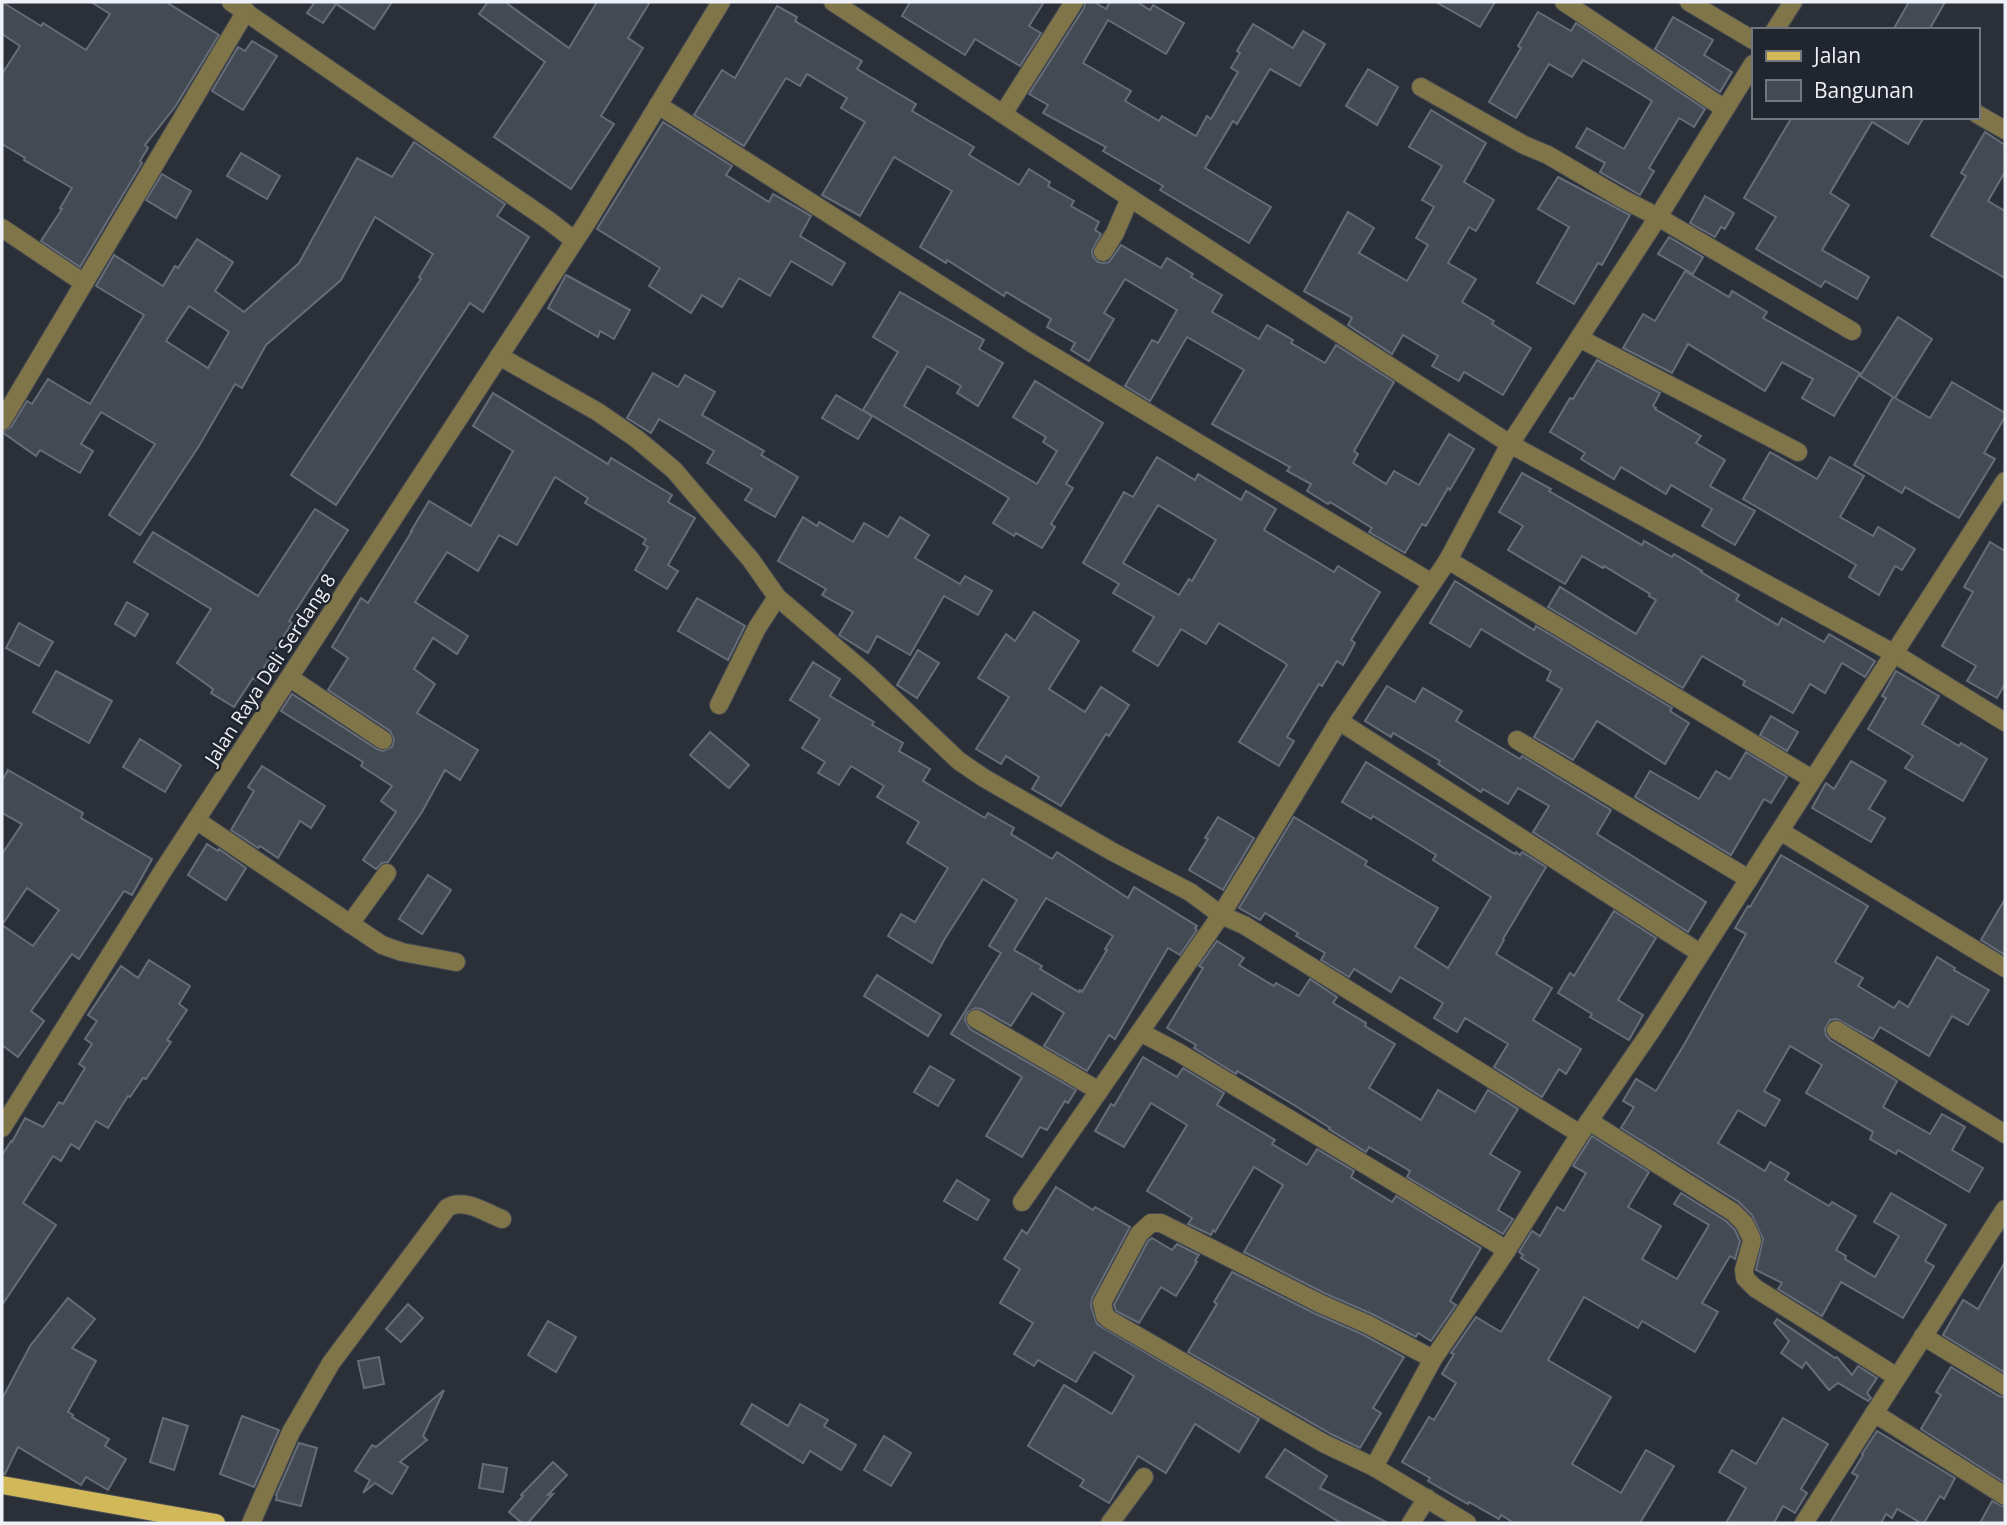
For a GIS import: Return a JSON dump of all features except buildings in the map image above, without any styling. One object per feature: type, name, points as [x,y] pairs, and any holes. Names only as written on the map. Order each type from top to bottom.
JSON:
[{"type":"main road","points":[[2,1485],[216,1523]]},
{"type":"street","name":"Jalan Raya Deli Serdang 8","points":[[2,1128],[196,820],[579,233],[721,2]]},
{"type":"street","points":[[833,2],[1510,444],[1895,654],[2005,722]]},
{"type":"street","points":[[1003,114],[1074,2]]},
{"type":"street","points":[[1564,2],[1725,109]]},
{"type":"street","points":[[1689,2],[1752,39]]},
{"type":"street","points":[[1776,28],[1793,2]]},
{"type":"street","points":[[2,421],[84,283],[239,7],[579,233]]},
{"type":"street","points":[[1023,1202],[1221,915],[1339,721],[1448,560],[1510,444],[1752,67]]},
{"type":"street","points":[[1421,87],[1514,139],[1549,155],[1852,331]]},
{"type":"street","points":[[658,105],[1033,344],[1432,583]]},
{"type":"street","points":[[1979,115],[2005,130]]},
{"type":"street","points":[[1103,252],[1115,233],[1130,198]]},
{"type":"street","points":[[2,229],[84,283]]},
{"type":"street","points":[[1579,338],[1798,452]]},
{"type":"street","points":[[499,356],[598,412],[637,439],[674,470],[751,560],[777,597],[867,674],[959,761],[1078,832],[1190,892],[1221,915],[1244,925],[1584,1128],[1733,1212],[1744,1223],[1752,1241],[1744,1270],[1745,1278],[1755,1289],[1898,1377]]},
{"type":"street","points":[[1374,1467],[1433,1359],[1507,1250],[1584,1128],[1651,1031],[2005,481]]},
{"type":"street","points":[[1448,560],[1811,779]]},
{"type":"street","points":[[719,705],[757,628],[777,597]]},
{"type":"street","points":[[290,678],[383,740]]},
{"type":"street","points":[[1339,721],[1700,953]]},
{"type":"street","points":[[1517,740],[1748,879]]},
{"type":"street","points":[[196,820],[382,945],[402,952],[456,962]]},
{"type":"street","points":[[1780,831],[2005,968]]},
{"type":"street","points":[[350,924],[387,873]]},
{"type":"street","points":[[976,1019],[1099,1091]]},
{"type":"street","points":[[1836,1030],[2005,1134]]},
{"type":"street","points":[[1140,1032],[1178,1052],[1507,1250]]},
{"type":"street","points":[[251,1523],[291,1432],[331,1363],[447,1208],[455,1203],[463,1203],[502,1219]]},
{"type":"street","points":[[1804,1523],[2004,1211]]},
{"type":"street","points":[[1433,1359],[1161,1223],[1151,1223],[1139,1234],[1102,1303],[1105,1316],[1110,1321],[1325,1444],[1374,1467],[1467,1523]]},
{"type":"street","points":[[1923,1336],[2005,1386]]},
{"type":"street","points":[[1874,1413],[2005,1496]]},
{"type":"street","points":[[1110,1523],[1144,1477]]},
{"type":"street","points":[[1411,1523],[1427,1497]]}]
